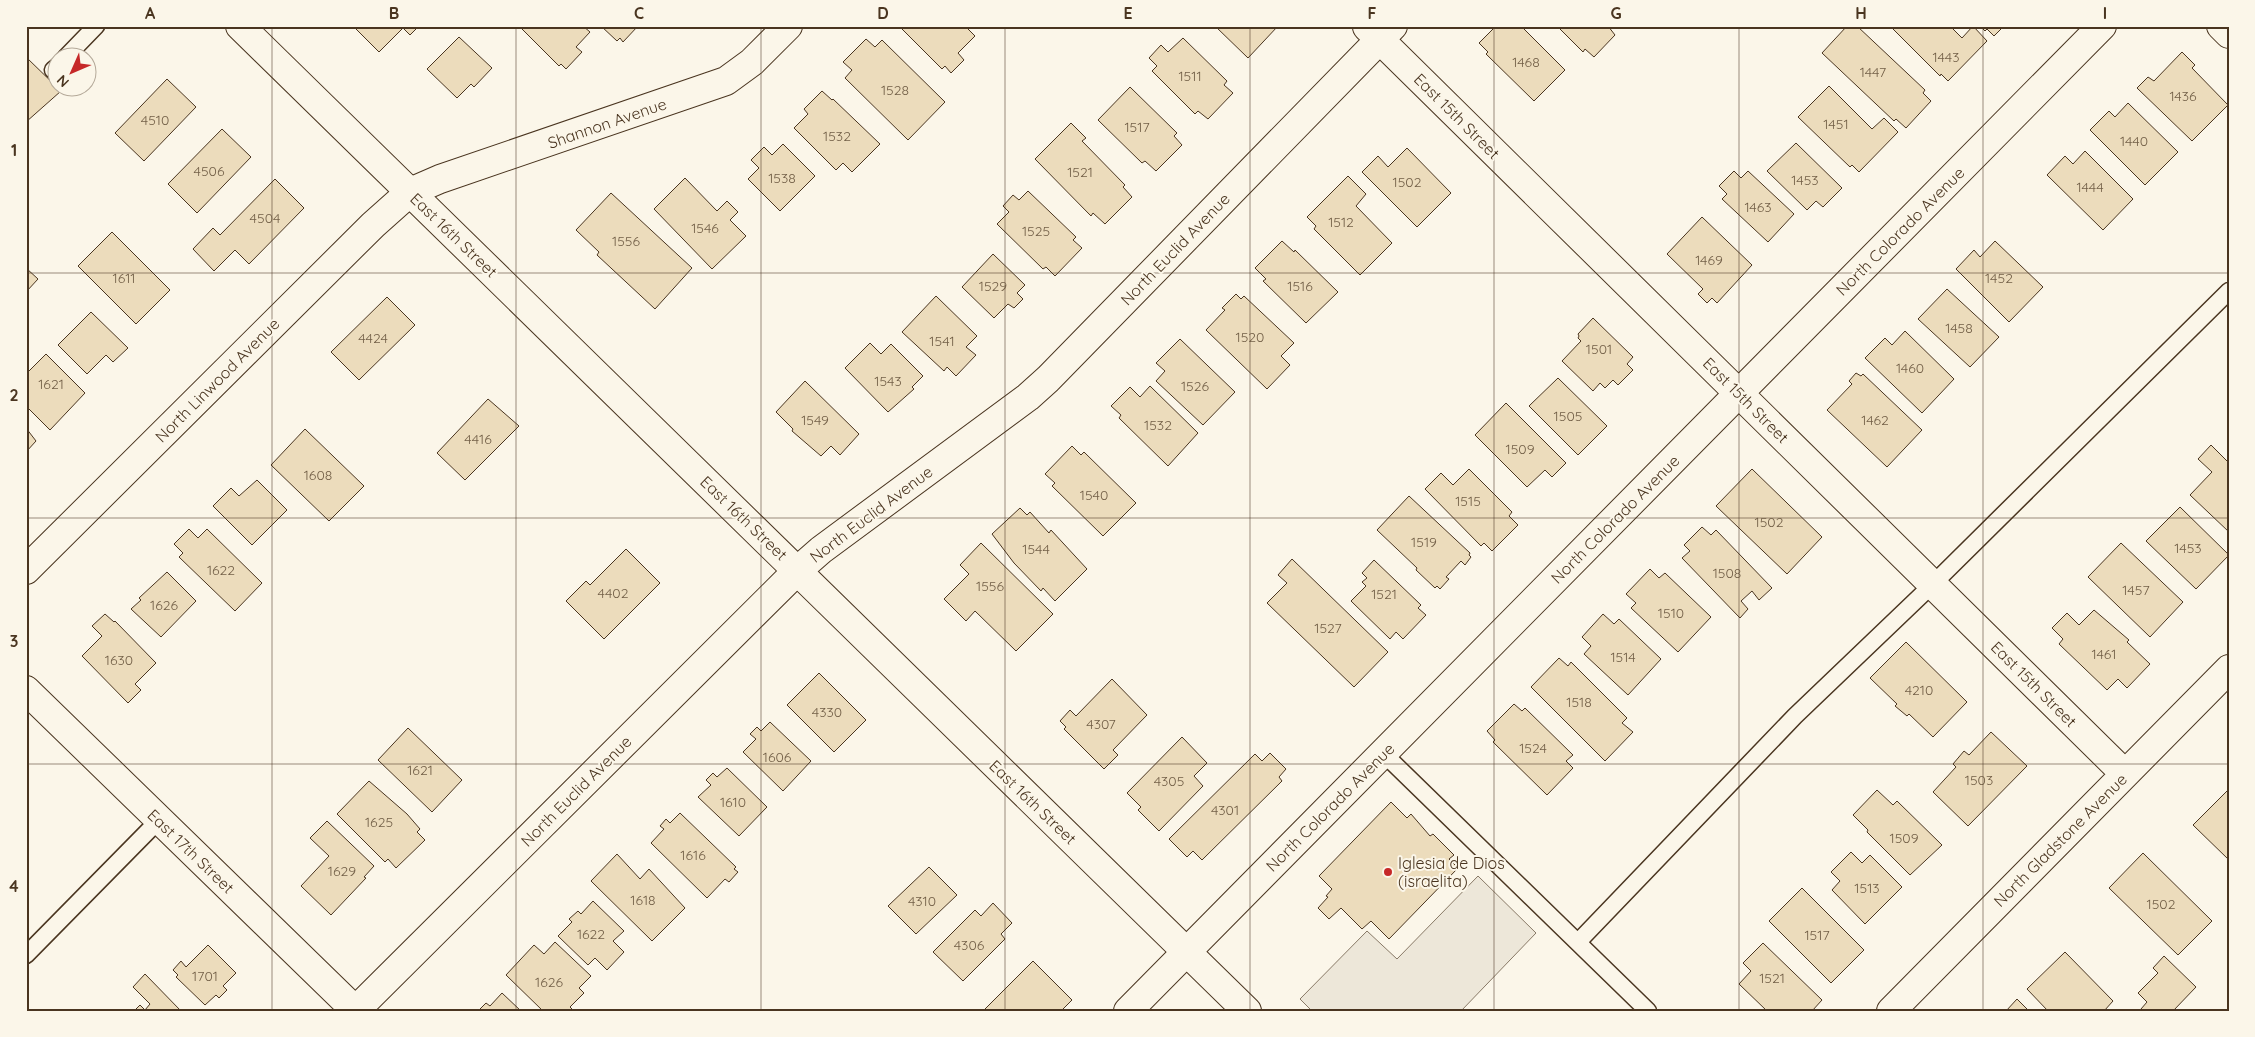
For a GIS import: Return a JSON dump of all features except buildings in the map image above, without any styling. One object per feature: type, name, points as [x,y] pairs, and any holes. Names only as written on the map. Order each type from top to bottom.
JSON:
[{"type":"street","name":"East 16th Street","points":[[240,26],[1246,1011]]},
{"type":"street","name":"Shannon Avenue","points":[[410,192],[440,179],[726,81],[752,62],[788,26]]},
{"type":"street","name":"North Colorado Avenue","points":[[1128,1011],[2102,26]]},
{"type":"street","points":[[2220,26],[2229,34]]},
{"type":"street","name":"East 15th Street","points":[[1380,31],[1739,394],[2125,774]]},
{"type":"street","name":"North Euclid Avenue","points":[[355,1011],[797,571],[821,550],[1028,397],[1048,379],[1380,31]]},
{"type":"street","name":"North Linwood Avenue","points":[[26,570],[372,225],[410,192]]},
{"type":"street","name":"North Gladstone Avenue","points":[[1891,1011],[2229,669]]},
{"type":"street","name":"East 17th Street","points":[[26,690],[355,1011]]},
{"type":"lane","points":[[75,48],[96,26]]},
{"type":"lane","points":[[1578,942],[1795,716],[1933,584],[2229,291]]},
{"type":"lane","points":[[1383,753],[1648,1011]]},
{"type":"lane","points":[[26,955],[159,820]]},
{"type":"shaded area","points":[[1478,876],[1536,933],[1461,1011],[1312,1011],[1300,999],[1367,931],[1397,959]]},
{"type":"place","name":"Iglesia de Dios (israelita)","points":[[1388,872]]}]
